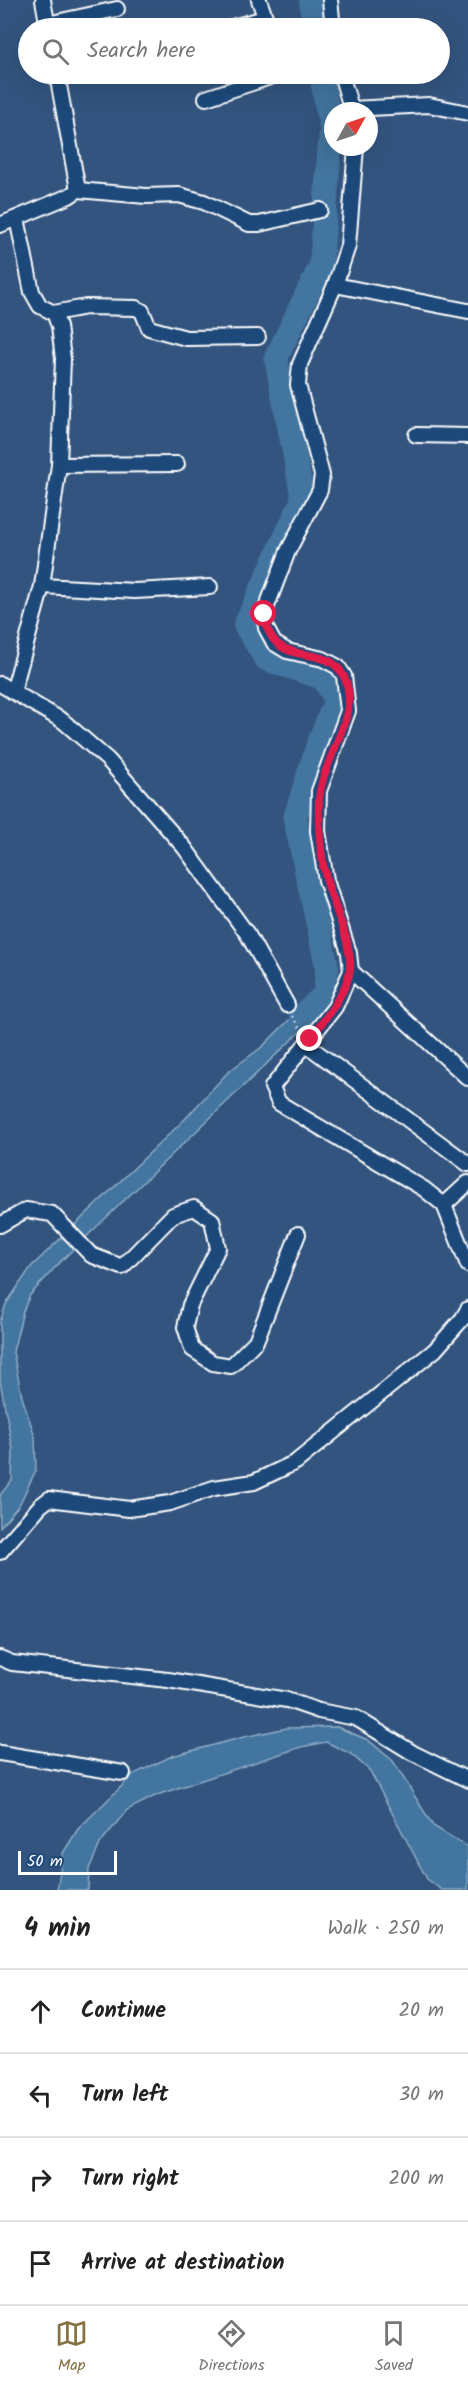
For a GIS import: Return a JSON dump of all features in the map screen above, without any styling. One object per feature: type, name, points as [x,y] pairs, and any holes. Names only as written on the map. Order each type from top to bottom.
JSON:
[{"type":"street","points":[[43,0],[46,18]]},
{"type":"street","points":[[259,0],[265,18]]},
{"type":"street","points":[[330,0],[332,18]]},
{"type":"street","points":[[80,18],[117,9]]},
{"type":"street","points":[[59,84],[78,190]]},
{"type":"street","points":[[206,98],[249,84]]},
{"type":"street","points":[[344,84],[350,102]]},
{"type":"street","points":[[378,108],[429,105],[468,112]]},
{"type":"street","points":[[355,156],[348,246],[335,285],[300,364],[298,386],[322,475],[320,490],[288,551],[264,614],[266,628],[274,643],[287,651],[323,659],[338,667],[344,676],[348,711],[319,791],[318,831],[326,880],[349,953],[351,971],[335,1007],[305,1039],[272,1087],[279,1103],[424,1189],[444,1205],[468,1265]]},
{"type":"street","points":[[0,225],[78,190],[146,196],[179,195],[204,202],[249,224],[259,224],[320,210]]},
{"type":"street","points":[[17,218],[32,292],[40,306],[54,313],[86,307],[136,308],[142,311],[149,328],[186,338],[258,337]]},
{"type":"street","points":[[335,285],[468,311]]},
{"type":"street","points":[[13,692],[42,586],[59,465],[63,359],[59,326],[54,313]]},
{"type":"street","points":[[416,435],[468,436]]},
{"type":"street","points":[[59,465],[177,464]]},
{"type":"street","points":[[42,586],[135,591],[210,586]]},
{"type":"street","points":[[0,684],[63,721],[116,769],[184,847],[248,935],[289,1010]]},
{"type":"street","points":[[351,971],[468,1078]]},
{"type":"street","points":[[305,1039],[468,1164]]},
{"type":"street","points":[[444,1205],[468,1183]]},
{"type":"street","points":[[0,1225],[26,1210],[52,1214],[91,1255],[122,1267],[173,1215],[194,1208],[212,1220],[218,1248],[190,1305],[185,1327],[192,1349],[213,1363],[231,1366],[256,1341],[298,1234]]},
{"type":"street","points":[[0,1552],[40,1506],[49,1499],[129,1509],[170,1503],[214,1488],[254,1482],[296,1462],[435,1350],[468,1309]]},
{"type":"street","points":[[0,1658],[12,1663],[168,1680],[287,1700],[319,1711],[356,1718],[413,1754],[468,1780]]},
{"type":"street","points":[[0,1753],[123,1773]]},
{"type":"path","points":[[289,1010],[305,1039]]},
{"type":"water","points":[[325,994],[322,1007],[305,1027],[61,1261],[30,1295],[23,1311],[13,1352],[22,1397],[35,1437],[36,1470],[19,1505],[0,1527],[0,1495],[12,1480],[13,1450],[0,1381],[0,1322],[6,1304],[31,1267],[185,1119],[228,1072],[262,1047],[311,998]]},
{"type":"water","points":[[337,1727],[368,1740],[393,1761],[433,1826],[468,1847],[468,1890],[442,1890],[427,1879],[370,1771],[351,1754],[326,1742],[301,1747],[157,1795],[127,1810],[101,1842],[89,1869],[88,1890],[57,1890],[63,1853],[78,1829],[134,1774],[172,1756],[244,1737],[287,1728]]},
{"type":"waterway","points":[[311,0],[313,18]]},
{"type":"waterway","points":[[301,1017],[325,994],[327,967],[295,818],[317,747],[336,700],[323,678],[266,659],[245,625],[303,499],[276,358],[321,265],[331,129],[323,84]]},
{"type":"route","points":[[264,614],[266,628],[274,643],[287,651],[323,659],[338,667],[344,676],[347,691],[348,711],[319,791],[318,831],[326,880],[349,953],[351,971],[335,1007],[310,1039]]}]
